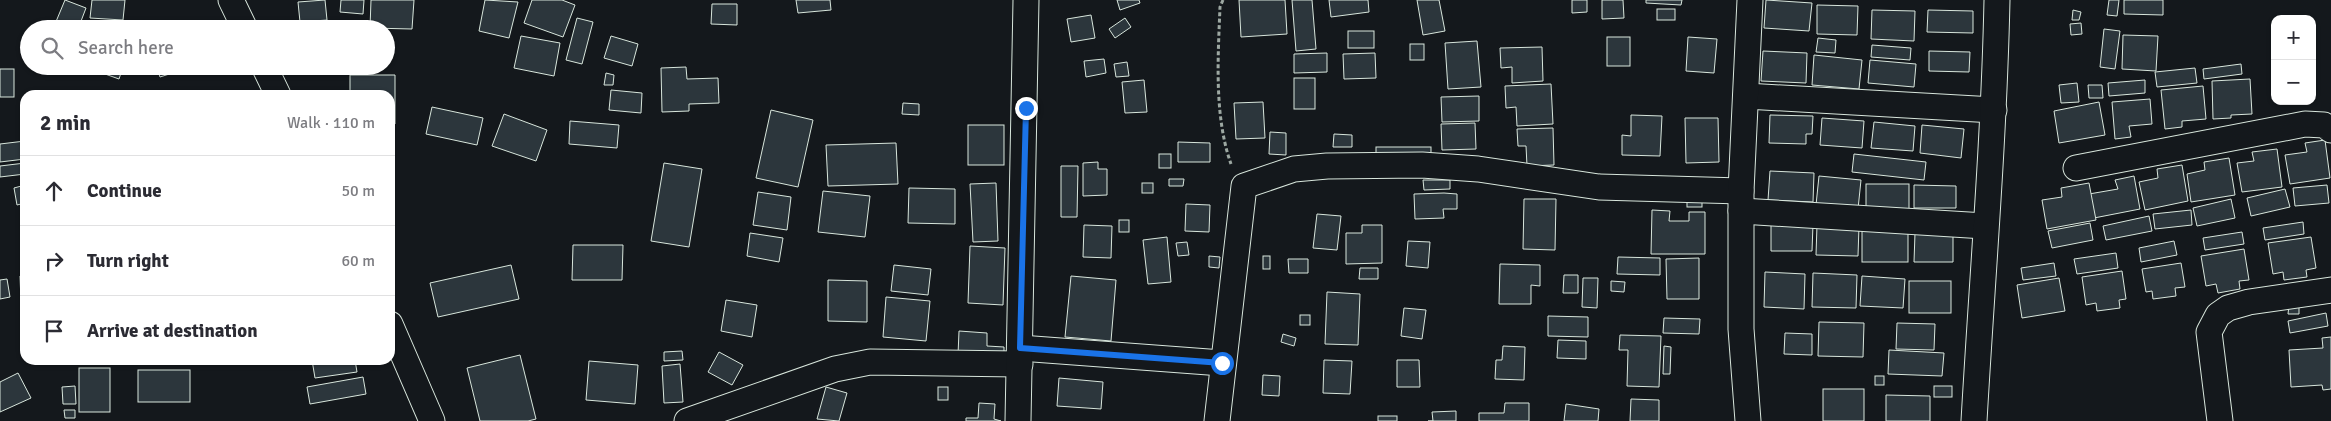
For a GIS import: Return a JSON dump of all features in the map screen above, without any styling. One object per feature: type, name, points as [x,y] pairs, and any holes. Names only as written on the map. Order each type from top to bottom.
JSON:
[{"type":"street","points":[[231,0],[241,20]]},
{"type":"street","points":[[1018,421],[1026,0]]},
{"type":"street","points":[[1748,421],[1742,330],[1741,201],[1750,0]]},
{"type":"street","points":[[1974,421],[1985,226],[1994,110],[1990,1]]},
{"type":"street","points":[[268,75],[276,90]]},
{"type":"street","points":[[1746,96],[1994,110]]},
{"type":"street","points":[[2076,168],[2305,124],[2324,125],[2331,130]]},
{"type":"street","points":[[1216,421],[1244,186],[1294,169],[1327,166],[1422,165],[1478,169],[1599,187],[1985,226]]},
{"type":"street","points":[[2220,421],[2209,332],[2218,315],[2228,308],[2249,302],[2331,290]]},
{"type":"street","points":[[395,336],[432,421]]},
{"type":"street","points":[[687,421],[836,369],[870,362],[1020,356],[1222,363]]},
{"type":"path","points":[[1223,0],[1220,7],[1217,76],[1227,151],[1233,169],[1244,186]]},
{"type":"building","points":[[65,0],[86,8],[81,20],[57,20]]},
{"type":"building","points":[[92,0],[125,0],[123,20],[90,18]]},
{"type":"building","points":[[325,0],[327,20],[300,20],[298,2]]},
{"type":"building","points":[[341,0],[364,0],[363,14],[340,12]]},
{"type":"building","points":[[371,0],[414,0],[412,29],[395,29],[395,20],[370,20]]},
{"type":"building","points":[[485,0],[518,2],[509,38],[479,31]]},
{"type":"building","points":[[532,0],[562,0],[575,5],[563,37],[524,23]]},
{"type":"building","points":[[796,0],[830,0],[831,10],[798,13]]},
{"type":"building","points":[[1117,0],[1139,0],[1140,3],[1120,10]]},
{"type":"building","points":[[1239,0],[1285,0],[1287,34],[1241,37]]},
{"type":"building","points":[[1292,0],[1312,0],[1316,49],[1296,51]]},
{"type":"building","points":[[1329,0],[1368,0],[1369,12],[1331,17]]},
{"type":"building","points":[[1417,0],[1439,0],[1445,31],[1423,35]]},
{"type":"building","points":[[1572,0],[1587,0],[1587,12],[1572,13]]},
{"type":"building","points":[[1602,0],[1623,0],[1624,18],[1602,19]]},
{"type":"building","points":[[1646,0],[1682,0],[1681,5],[1646,3]]},
{"type":"building","points":[[1766,0],[1812,3],[1809,31],[1764,28]]},
{"type":"building","points":[[2109,0],[2119,0],[2117,16],[2107,15]]},
{"type":"building","points":[[2124,0],[2163,0],[2163,15],[2124,14]]},
{"type":"building","points":[[712,4],[737,4],[737,25],[711,24]]},
{"type":"building","points":[[1817,5],[1858,6],[1857,35],[1817,34]]},
{"type":"building","points":[[1657,9],[1675,9],[1675,20],[1657,20]]},
{"type":"building","points":[[1872,10],[1915,11],[1914,41],[1871,39]]},
{"type":"building","points":[[1928,10],[1973,11],[1973,33],[1927,32]]},
{"type":"building","points":[[2073,10],[2081,12],[2079,20],[2072,20]]},
{"type":"building","points":[[1091,15],[1095,38],[1071,42],[1067,19]]},
{"type":"building","points":[[577,18],[593,22],[582,64],[566,60]]},
{"type":"building","points":[[1125,18],[1131,27],[1115,38],[1109,29]]},
{"type":"building","points":[[2081,23],[2082,34],[2071,35],[2070,24]]},
{"type":"building","points":[[2104,29],[2120,31],[2115,69],[2100,67]]},
{"type":"building","points":[[1348,31],[1374,31],[1374,48],[1348,48]]},
{"type":"building","points":[[2123,35],[2158,36],[2156,71],[2122,69]]},
{"type":"building","points":[[521,36],[560,43],[554,76],[514,68]]},
{"type":"building","points":[[611,36],[638,44],[632,66],[604,58]]},
{"type":"building","points":[[1607,37],[1630,37],[1630,66],[1607,66]]},
{"type":"building","points":[[1688,37],[1717,39],[1714,73],[1686,71]]},
{"type":"building","points":[[1818,38],[1836,40],[1835,53],[1816,52]]},
{"type":"building","points":[[1477,41],[1481,87],[1448,89],[1445,43]]},
{"type":"building","points":[[1410,44],[1424,44],[1424,60],[1410,60]]},
{"type":"building","points":[[1872,45],[1911,48],[1910,60],[1871,57]]},
{"type":"building","points":[[1542,47],[1543,81],[1512,83],[1512,67],[1501,68],[1500,48]]},
{"type":"building","points":[[1763,51],[1807,53],[1806,83],[1761,81]]},
{"type":"building","points":[[1929,51],[1970,52],[1969,72],[1929,71]]},
{"type":"building","points":[[1327,53],[1327,72],[1294,73],[1294,54]]},
{"type":"building","points":[[1375,53],[1376,78],[1344,79],[1343,54]]},
{"type":"building","points":[[1814,55],[1862,60],[1859,89],[1812,85]]},
{"type":"building","points":[[1104,59],[1106,73],[1086,77],[1084,61]]},
{"type":"building","points":[[1870,60],[1916,64],[1914,87],[1868,83]]},
{"type":"building","points":[[1127,62],[1129,76],[1116,77],[1114,64]]},
{"type":"building","points":[[2241,64],[2242,74],[2204,79],[2203,69]]},
{"type":"building","points":[[686,67],[687,79],[718,78],[719,103],[689,104],[689,111],[662,112],[661,68]]},
{"type":"building","points":[[2195,68],[2197,83],[2157,87],[2155,72]]},
{"type":"building","points":[[0,69],[14,69],[14,97],[0,97]]},
{"type":"building","points":[[606,73],[614,75],[613,85],[604,85]]},
{"type":"building","points":[[108,75],[120,75],[119,79]]},
{"type":"building","points":[[350,75],[395,75],[395,90],[350,90]]},
{"type":"building","points":[[1294,78],[1315,78],[1315,109],[1294,109]]},
{"type":"building","points":[[2250,79],[2252,114],[2231,115],[2231,118],[2213,119],[2212,81]]},
{"type":"building","points":[[1144,80],[1147,112],[1125,113],[1122,82]]},
{"type":"building","points":[[2145,80],[2145,93],[2109,96],[2108,83]]},
{"type":"building","points":[[2077,83],[2079,102],[2061,103],[2059,85]]},
{"type":"building","points":[[1551,84],[1553,124],[1517,126],[1516,107],[1506,108],[1505,86]]},
{"type":"building","points":[[2088,85],[2102,85],[2103,98],[2089,98]]},
{"type":"building","points":[[2203,86],[2206,119],[2182,121],[2182,127],[2165,129],[2161,90]]},
{"type":"building","points":[[611,90],[642,93],[641,113],[609,110]]},
{"type":"building","points":[[1479,96],[1479,121],[1442,122],[1441,97]]},
{"type":"building","points":[[2150,99],[2152,124],[2129,126],[2131,137],[2115,139],[2112,102]]},
{"type":"building","points":[[1263,102],[1265,138],[1236,139],[1234,103]]},
{"type":"building","points":[[2099,102],[2105,135],[2059,143],[2054,111]]},
{"type":"building","points":[[903,103],[919,104],[919,115],[902,114]]},
{"type":"building","points":[[432,107],[483,118],[477,145],[426,134]]},
{"type":"building","points":[[771,110],[813,120],[798,187],[756,178]]},
{"type":"building","points":[[504,114],[547,130],[536,161],[492,146]]},
{"type":"building","points":[[1631,115],[1662,116],[1660,156],[1622,155],[1622,135],[1631,136]]},
{"type":"building","points":[[1770,115],[1813,116],[1812,134],[1806,134],[1806,144],[1769,143]]},
{"type":"building","points":[[1685,118],[1718,118],[1719,162],[1686,163]]},
{"type":"building","points":[[1822,118],[1864,121],[1862,148],[1820,145]]},
{"type":"building","points":[[570,121],[619,125],[617,148],[569,144]]},
{"type":"building","points":[[1874,122],[1915,126],[1913,151],[1871,148]]},
{"type":"building","points":[[1475,123],[1476,149],[1442,150],[1441,124]]},
{"type":"building","points":[[968,125],[1004,125],[1004,165],[968,165]]},
{"type":"building","points":[[1922,125],[1964,129],[1961,158],[1920,153]]},
{"type":"building","points":[[1553,128],[1554,165],[1527,166],[1526,146],[1518,146],[1517,129]]},
{"type":"building","points":[[1270,132],[1286,133],[1286,155],[1269,154]]},
{"type":"building","points":[[1334,134],[1352,135],[1352,147],[1333,147]]},
{"type":"building","points":[[2325,140],[2330,178],[2290,184],[2285,155],[2307,152],[2305,143]]},
{"type":"building","points":[[20,142],[20,160],[0,162],[0,144]]},
{"type":"building","points":[[1178,142],[1210,143],[1210,162],[1178,162]]},
{"type":"building","points":[[896,143],[898,184],[828,186],[826,145]]},
{"type":"building","points":[[1376,147],[1431,147],[1431,158],[1376,158]]},
{"type":"building","points":[[2277,149],[2282,187],[2242,192],[2237,163],[2254,161],[2252,152]]},
{"type":"building","points":[[1159,154],[1171,154],[1171,168],[1159,168]]},
{"type":"building","points":[[1854,154],[1926,162],[1924,180],[1852,172]]},
{"type":"building","points":[[2229,158],[2235,195],[2191,202],[2187,174],[2205,170],[2204,162]]},
{"type":"building","points":[[1098,162],[1098,169],[1107,169],[1107,195],[1083,196],[1083,163]]},
{"type":"building","points":[[664,163],[702,169],[689,247],[651,241]]},
{"type":"building","points":[[20,164],[20,175],[0,177],[0,166]]},
{"type":"building","points":[[2182,165],[2188,201],[2145,210],[2139,182],[2158,178],[2157,169]]},
{"type":"building","points":[[1061,166],[1078,166],[1077,217],[1061,217]]},
{"type":"building","points":[[1770,171],[1814,173],[1813,202],[1768,200]]},
{"type":"building","points":[[1819,176],[1861,180],[1858,209],[1816,205]]},
{"type":"building","points":[[2134,176],[2140,209],[2094,218],[2089,194],[2118,189],[2115,180]]},
{"type":"building","points":[[1169,179],[1184,179],[1183,186],[1169,186]]},
{"type":"building","points":[[1423,180],[1450,180],[1450,189],[1424,190]]},
{"type":"building","points":[[996,183],[998,241],[973,242],[970,184]]},
{"type":"building","points":[[1142,183],[1153,183],[1153,193],[1142,193]]},
{"type":"building","points":[[2089,183],[2096,220],[2047,229],[2042,200],[2062,197],[2061,188]]},
{"type":"building","points":[[1866,184],[1909,184],[1909,213],[1866,213]]},
{"type":"building","points":[[1914,185],[1956,186],[1956,208],[1914,208]]},
{"type":"building","points":[[2327,185],[2329,203],[2295,206],[2293,188]]},
{"type":"building","points":[[20,186],[20,204],[17,205],[14,188]]},
{"type":"building","points":[[909,188],[955,189],[955,224],[908,223]]},
{"type":"building","points":[[2285,189],[2290,207],[2251,216],[2247,198]]},
{"type":"building","points":[[823,191],[870,196],[865,237],[818,232]]},
{"type":"building","points":[[758,192],[791,197],[787,230],[753,225]]},
{"type":"building","points":[[1414,194],[1457,194],[1457,209],[1443,209],[1444,218],[1415,219]]},
{"type":"building","points":[[1524,199],[1556,199],[1555,250],[1523,249]]},
{"type":"building","points":[[1687,199],[1702,199],[1702,207],[1687,207]]},
{"type":"building","points":[[2231,199],[2235,218],[2197,226],[2193,208]]},
{"type":"building","points":[[1186,204],[1210,205],[1209,232],[1185,231]]},
{"type":"building","points":[[1652,210],[1670,211],[1669,221],[1689,221],[1689,212],[1705,212],[1705,254],[1651,254]]},
{"type":"building","points":[[2191,210],[2192,225],[2155,229],[2153,214]]},
{"type":"building","points":[[1317,214],[1341,216],[1337,250],[1313,248]]},
{"type":"building","points":[[2149,216],[2152,231],[2106,240],[2103,226]]},
{"type":"building","points":[[1119,220],[1129,220],[1129,232],[1119,232]]},
{"type":"building","points":[[2303,222],[2304,234],[2265,240],[2263,228]]},
{"type":"building","points":[[1771,223],[1813,224],[1812,251],[1771,251]]},
{"type":"building","points":[[2090,223],[2093,240],[2052,248],[2048,231]]},
{"type":"building","points":[[1084,225],[1112,226],[1111,258],[1083,257]]},
{"type":"building","points":[[1362,225],[1382,225],[1382,263],[1346,264],[1346,233],[1362,233]]},
{"type":"building","points":[[1817,225],[1859,226],[1858,256],[1816,255]]},
{"type":"building","points":[[1862,231],[1908,231],[1908,262],[1862,262]]},
{"type":"building","points":[[2242,232],[2244,244],[2205,250],[2203,238]]},
{"type":"building","points":[[750,233],[783,238],[779,262],[747,256]]},
{"type":"building","points":[[1915,233],[1953,234],[1953,262],[1914,262]]},
{"type":"building","points":[[1167,237],[1171,282],[1148,284],[1143,240]]},
{"type":"building","points":[[2311,237],[2316,268],[2306,270],[2307,277],[2284,280],[2283,272],[2273,274],[2268,243]]},
{"type":"building","points":[[1408,241],[1430,242],[1428,268],[1406,266]]},
{"type":"building","points":[[2174,241],[2177,255],[2141,262],[2139,248]]},
{"type":"building","points":[[1187,242],[1189,255],[1178,256],[1176,243]]},
{"type":"building","points":[[573,245],[623,245],[622,280],[572,280]]},
{"type":"building","points":[[970,246],[1005,248],[1003,305],[968,303]]},
{"type":"building","points":[[2244,249],[2249,280],[2239,281],[2240,289],[2218,293],[2216,284],[2206,286],[2201,256]]},
{"type":"building","points":[[2116,253],[2118,268],[2077,274],[2074,259]]},
{"type":"building","points":[[1209,256],[1220,257],[1219,268],[1209,267]]},
{"type":"building","points":[[1263,256],[1270,256],[1270,269],[1263,269]]},
{"type":"building","points":[[1618,257],[1660,258],[1660,275],[1617,274]]},
{"type":"building","points":[[1699,258],[1699,299],[1667,299],[1666,259]]},
{"type":"building","points":[[1288,259],[1308,259],[1308,273],[1289,273]]},
{"type":"building","points":[[2054,263],[2056,276],[2023,280],[2021,268]]},
{"type":"building","points":[[2181,263],[2185,287],[2175,288],[2176,296],[2153,299],[2152,291],[2146,292],[2142,269]]},
{"type":"building","points":[[1500,264],[1540,265],[1540,286],[1531,285],[1531,304],[1499,304]]},
{"type":"building","points":[[511,265],[519,299],[438,317],[430,283]]},
{"type":"building","points":[[894,265],[931,269],[928,295],[891,291]]},
{"type":"building","points":[[1360,268],[1378,268],[1378,279],[1359,279]]},
{"type":"building","points":[[2122,271],[2126,299],[2119,300],[2120,308],[2097,311],[2096,303],[2086,305],[2082,277]]},
{"type":"building","points":[[1765,272],[1805,274],[1804,309],[1764,307]]},
{"type":"building","points":[[1813,273],[1857,275],[1856,308],[1812,307]]},
{"type":"building","points":[[1564,275],[1578,275],[1578,293],[1563,293]]},
{"type":"building","points":[[1071,276],[1116,280],[1111,341],[1065,337]]},
{"type":"building","points":[[1862,276],[1905,279],[1903,308],[1860,306]]},
{"type":"building","points":[[1583,278],[1598,278],[1597,308],[1582,307]]},
{"type":"building","points":[[2059,278],[2065,311],[2022,318],[2017,285]]},
{"type":"building","points":[[7,279],[10,297],[0,299],[0,280]]},
{"type":"building","points":[[828,280],[867,281],[867,322],[828,321]]},
{"type":"building","points":[[1611,281],[1625,282],[1624,292],[1611,291]]},
{"type":"building","points":[[1909,281],[1951,281],[1951,313],[1909,313]]},
{"type":"building","points":[[1327,292],[1360,294],[1358,345],[1325,344]]},
{"type":"building","points":[[886,297],[930,301],[926,341],[883,337]]},
{"type":"building","points":[[726,300],[757,305],[752,337],[721,331]]},
{"type":"building","points":[[2289,305],[2299,305],[2299,314],[2288,314]]},
{"type":"building","points":[[1404,308],[1426,310],[1422,339],[1401,336]]},
{"type":"building","points":[[2326,313],[2328,326],[2290,333],[2288,321]]},
{"type":"building","points":[[1300,315],[1310,315],[1310,325],[1300,325]]},
{"type":"building","points":[[1548,316],[1588,317],[1588,337],[1548,336]]},
{"type":"building","points":[[1664,318],[1700,319],[1699,334],[1663,333]]},
{"type":"building","points":[[1819,322],[1864,323],[1863,357],[1818,356]]},
{"type":"building","points":[[1897,323],[1935,324],[1934,350],[1896,349]]},
{"type":"building","points":[[959,331],[987,333],[987,346],[1004,347],[1004,358],[958,355]]},
{"type":"building","points":[[1785,333],[1812,334],[1812,355],[1784,354]]},
{"type":"building","points":[[1283,334],[1296,338],[1294,346],[1281,342]]},
{"type":"building","points":[[1620,335],[1661,336],[1659,387],[1627,386],[1628,350],[1619,350]]},
{"type":"building","points":[[2331,337],[2331,389],[2323,390],[2322,385],[2291,387],[2289,350],[2323,348],[2322,338]]},
{"type":"building","points":[[1558,340],[1586,341],[1586,359],[1557,358]]},
{"type":"building","points":[[1503,346],[1525,347],[1524,380],[1495,379],[1496,360],[1502,360]]},
{"type":"building","points":[[1664,346],[1671,347],[1670,374],[1663,374]]},
{"type":"building","points":[[1889,350],[1944,353],[1942,376],[1888,374]]},
{"type":"building","points":[[682,351],[683,360],[664,361],[664,352]]},
{"type":"building","points":[[719,352],[743,365],[732,385],[708,372]]},
{"type":"building","points":[[520,355],[536,419],[528,421],[480,421],[467,368]]},
{"type":"building","points":[[1324,360],[1352,361],[1350,394],[1323,393]]},
{"type":"building","points":[[1397,360],[1419,360],[1420,387],[1397,387]]},
{"type":"building","points":[[589,361],[638,365],[635,404],[586,400]]},
{"type":"building","points":[[680,364],[683,402],[664,403],[662,366]]},
{"type":"building","points":[[313,365],[356,365],[357,372],[315,378]]},
{"type":"building","points":[[79,368],[110,368],[110,412],[79,412]]},
{"type":"building","points":[[138,370],[190,370],[190,402],[138,402]]},
{"type":"building","points":[[18,373],[31,398],[0,412],[0,382]]},
{"type":"building","points":[[1263,375],[1280,376],[1279,396],[1262,395]]},
{"type":"building","points":[[1875,376],[1884,376],[1884,385],[1875,385]]},
{"type":"building","points":[[363,377],[366,394],[310,404],[307,387]]},
{"type":"building","points":[[1059,378],[1103,382],[1101,409],[1057,406]]},
{"type":"building","points":[[75,386],[76,404],[63,404],[62,387]]},
{"type":"building","points":[[1934,386],[1952,386],[1952,397],[1934,397]]},
{"type":"building","points":[[826,387],[847,393],[839,421],[817,419]]},
{"type":"building","points":[[938,387],[948,387],[948,400],[938,400]]},
{"type":"building","points":[[1823,389],[1864,389],[1864,421],[1823,421]]},
{"type":"building","points":[[1886,395],[1930,396],[1930,421],[1886,421]]},
{"type":"building","points":[[1631,399],[1659,400],[1659,421],[1630,421]]},
{"type":"building","points":[[979,403],[995,404],[994,419],[1001,421],[966,421],[966,418],[978,418]]},
{"type":"building","points":[[1505,403],[1529,403],[1529,421],[1479,421],[1479,413],[1504,413]]},
{"type":"building","points":[[1566,404],[1599,409],[1598,421],[1564,421]]},
{"type":"building","points":[[64,410],[75,410],[75,418],[65,418]]},
{"type":"building","points":[[1456,411],[1456,421],[1433,421],[1432,412]]},
{"type":"building","points":[[1378,416],[1397,416],[1397,421],[1378,421]]},
{"type":"route","points":[[1026,108],[1020,348],[1222,363]]}]
